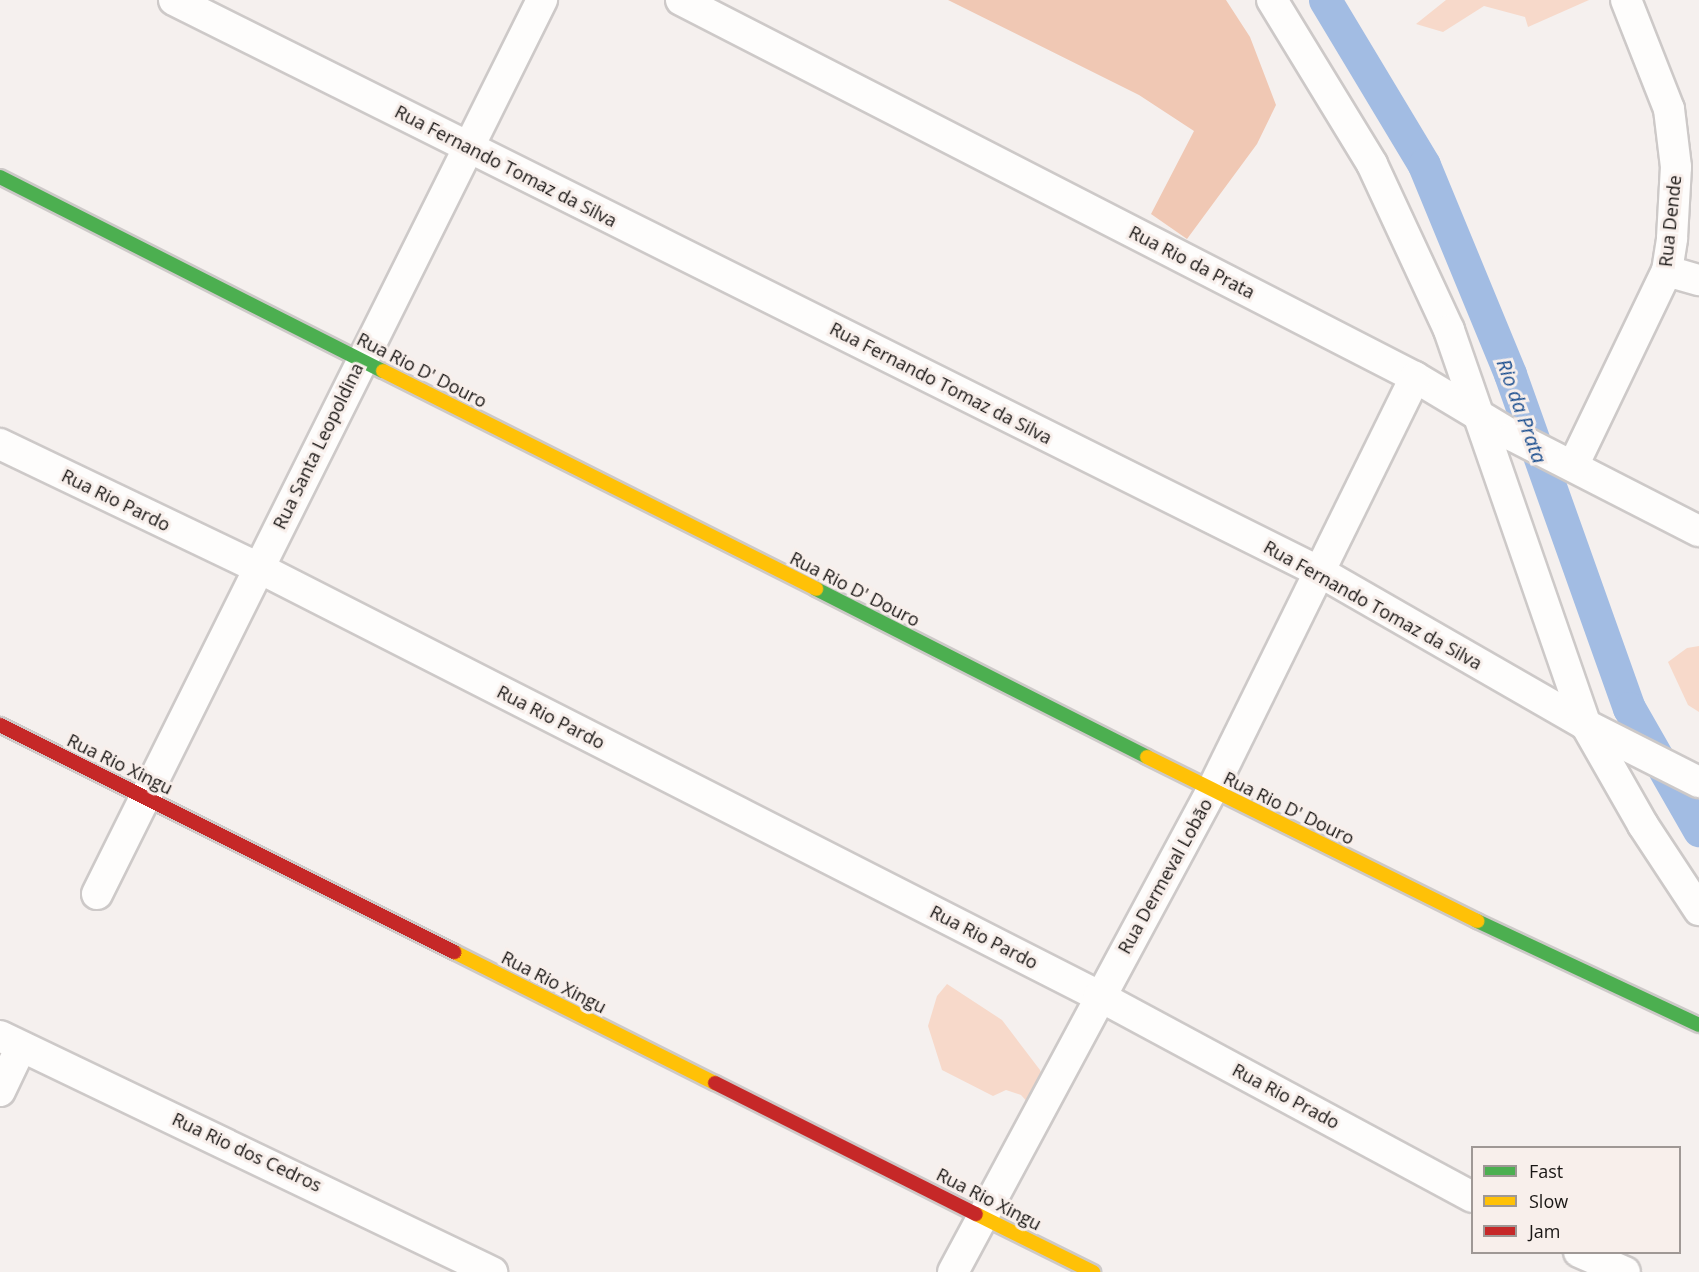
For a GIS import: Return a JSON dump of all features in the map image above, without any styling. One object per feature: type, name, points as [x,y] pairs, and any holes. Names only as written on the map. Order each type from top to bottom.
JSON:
[{"type":"street","name":"Rua Fernando Tomaz da Silva","points":[[174,0],[1320,573],[1586,725],[1696,781]]},
{"type":"street","name":"Rua Santa Leopoldina","points":[[97,894],[360,359],[470,148],[542,0]]},
{"type":"street","name":"Rua Rio da Prata","points":[[681,0],[1415,377],[1513,436],[1699,531]]},
{"type":"street","points":[[1272,0],[1372,164],[1449,330],[1482,416],[1586,725],[1643,825],[1699,910]]},
{"type":"street","name":"Rua Dende","points":[[1568,463],[1667,271],[1676,176],[1669,109],[1626,0]]},
{"type":"street","name":"Rua Rio D' Douro","points":[[0,177],[1212,790],[1571,967],[1699,1025]]},
{"type":"street","points":[[1667,271],[1699,280]]},
{"type":"street","name":"Rua Dermeval Lobão","points":[[953,1272],[981,1215],[1212,790],[1415,377]]},
{"type":"street","name":"Rua Rio Pardo","points":[[0,444],[259,568],[1099,996]]},
{"type":"street","name":"Rua Rio Xingu","points":[[0,725],[146,796],[1092,1272]]},
{"type":"street","name":"Rua Rio Prado","points":[[1099,996],[1471,1196]]},
{"type":"street","points":[[0,1091],[11,1041]]},
{"type":"street","name":"Rua Rio dos Cedros","points":[[11,1041],[302,1178],[492,1272]]},
{"type":"street","points":[[1584,1254],[1625,1272]]},
{"type":"shaded area","points":[[948,0],[1226,0],[1250,37],[1276,105],[1257,144],[1187,239],[1151,214],[1194,131],[1139,95]]},
{"type":"shaded area","points":[[1446,0],[1589,0],[1528,27],[1525,17],[1484,6],[1443,32],[1416,24]]},
{"type":"shaded area","points":[[1699,646],[1699,712],[1688,705],[1668,662],[1687,648]]},
{"type":"shaded area","points":[[947,984],[1002,1020],[1040,1070],[1046,1085],[1032,1107],[1021,1095],[1006,1090],[993,1096],[942,1070],[928,1026],[937,996]]},
{"type":"waterway","name":"Rio da Prata","points":[[1325,0],[1424,165],[1510,374],[1629,708],[1699,830]]},
{"type":"traffic: fast","points":[[0,177],[383,371]]},
{"type":"traffic: fast","points":[[816,589],[1147,757]]},
{"type":"traffic: fast","points":[[1477,921],[1699,1025]]},
{"type":"traffic: slow","points":[[383,371],[816,589]]},
{"type":"traffic: slow","points":[[1147,757],[1477,921]]},
{"type":"traffic: slow","points":[[454,952],[715,1083]]},
{"type":"traffic: slow","points":[[976,1214],[1093,1272]]},
{"type":"traffic: jam","points":[[0,725],[454,952]]},
{"type":"traffic: jam","points":[[715,1083],[976,1214]]}]
